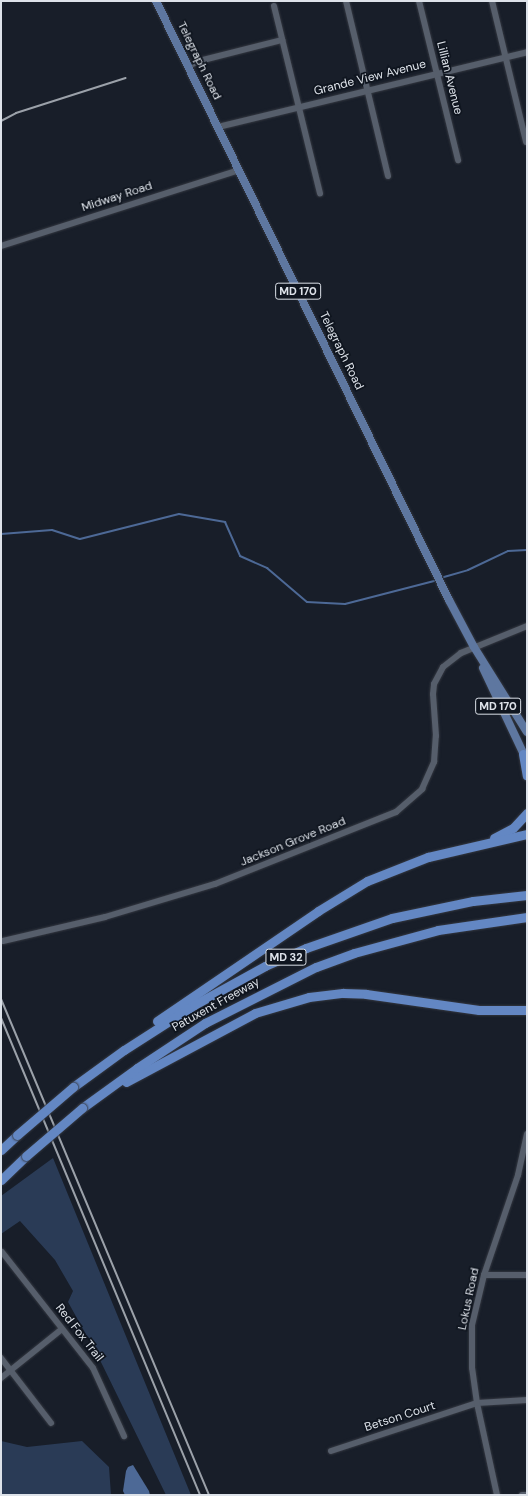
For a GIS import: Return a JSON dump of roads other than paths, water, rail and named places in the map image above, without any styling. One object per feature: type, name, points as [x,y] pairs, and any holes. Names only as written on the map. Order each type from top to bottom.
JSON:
[{"type":"highway","points":[[525,758],[527,776]]},
{"type":"highway","points":[[480,844],[513,828],[527,813]]},
{"type":"highway","points":[[95,1070],[152,1024],[337,898],[367,881],[406,865],[480,844],[527,834]]},
{"type":"highway","name":"Patuxent Freeway","points":[[1,1150],[17,1134],[95,1070],[194,1005],[265,966],[306,948],[346,933],[419,912],[473,901],[527,895]]},
{"type":"highway","name":"Patuxent Freeway","points":[[1,1180],[26,1156],[85,1106],[137,1068],[205,1023],[316,967],[354,953],[431,931],[478,922],[527,917]]},
{"type":"highway","points":[[85,1106],[237,1021],[289,1001],[343,993],[381,995],[479,1010],[527,1010]]},
{"type":"main road","name":"Telegraph Road","points":[[156,1],[474,647],[497,703],[525,758]]},
{"type":"main road","name":"Telegraph Road","points":[[474,647],[527,732]]},
{"type":"street","points":[[346,1],[388,176]]},
{"type":"street","name":"Lillian Avenue","points":[[419,1],[458,160]]},
{"type":"street","points":[[492,1],[526,142]]},
{"type":"street","points":[[274,6],[320,193]]},
{"type":"street","points":[[188,66],[200,61],[282,40]]},
{"type":"street","name":"Grande View Avenue","points":[[218,127],[527,52]]},
{"type":"street","name":"Midway Road","points":[[1,246],[239,170]]},
{"type":"street","name":"Jackson Grove Road","points":[[4,941],[105,917],[215,884],[396,812],[422,788],[434,762],[436,736],[433,694],[438,674],[449,660],[474,647],[527,626]]},
{"type":"street","name":"Lokus Road","points":[[496,1495],[477,1403],[472,1368],[472,1325],[484,1276],[518,1175],[527,1134]]},
{"type":"street","name":"Red Fox Trail","points":[[2,1252],[93,1368],[124,1436]]},
{"type":"street","points":[[484,1276],[527,1275]]},
{"type":"street","points":[[1,1378],[62,1329]]},
{"type":"street","points":[[1,1358],[52,1423]]},
{"type":"street","name":"Betson Court","points":[[331,1451],[477,1403],[527,1400]]},
{"type":"street","points":[[522,1495],[527,1495]]},
{"type":"waterway","points":[[1,534],[52,530],[80,539],[179,514],[225,522],[240,556],[267,568],[307,602],[345,604],[434,581]]},
{"type":"waterway","points":[[444,577],[468,570],[508,551],[527,550]]},
{"type":"railway","points":[[1,121],[16,113],[126,78]]},
{"type":"railway","points":[[1,999],[209,1495]]},
{"type":"railway","points":[[1,1018],[200,1495]]}]
